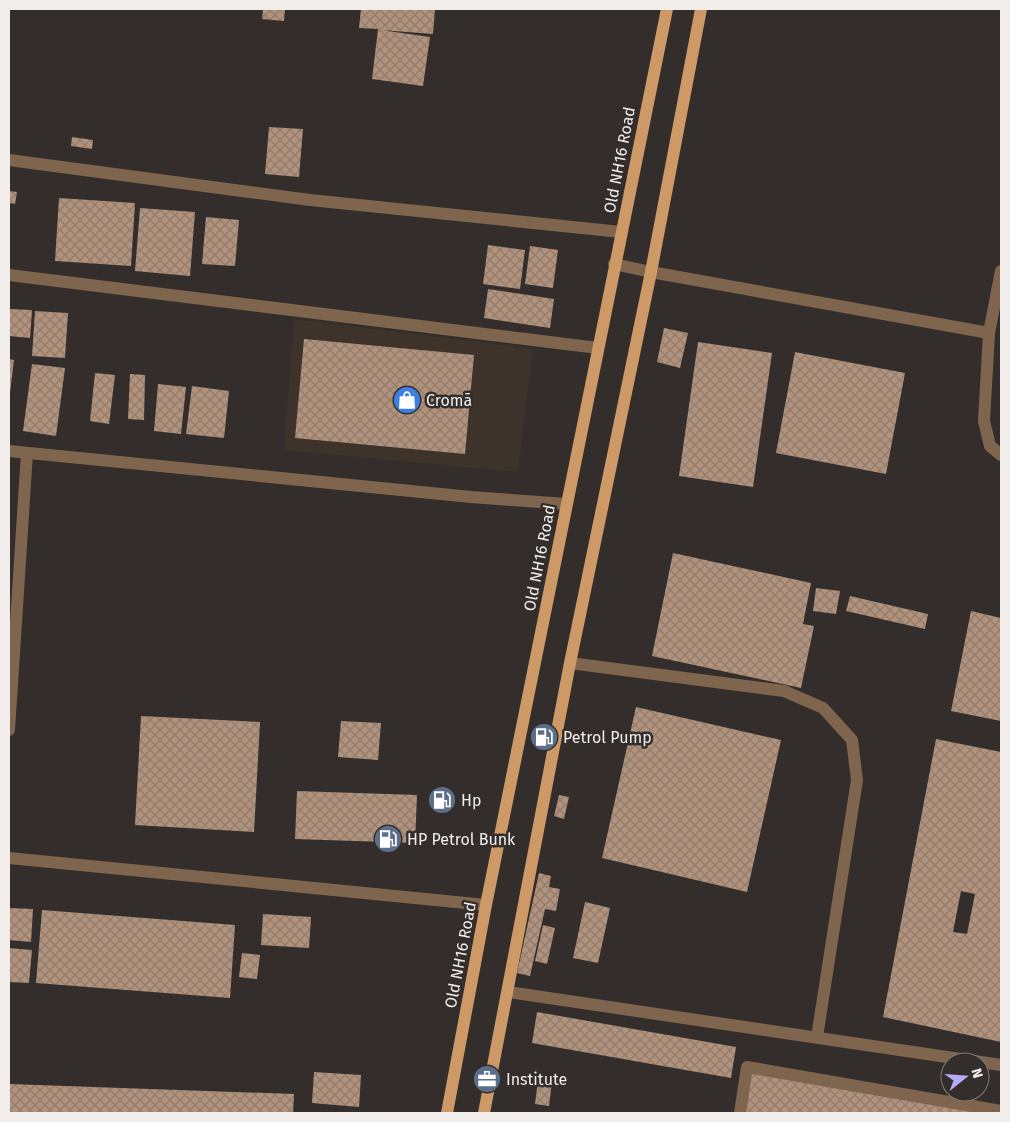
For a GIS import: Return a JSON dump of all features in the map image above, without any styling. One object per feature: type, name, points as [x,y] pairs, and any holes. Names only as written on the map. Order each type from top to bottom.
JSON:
[{"type":"main road","name":"Old NH16 Road","points":[[447,1113],[486,905],[666,9]]},
{"type":"main road","points":[[484,1113],[570,663],[651,272],[701,9]]},
{"type":"street","points":[[9,160],[310,200],[621,232]]},
{"type":"street","points":[[614,264],[990,333]]},
{"type":"street","points":[[1001,272],[990,333],[984,421],[990,446],[1001,455]]},
{"type":"street","points":[[9,275],[598,348]]},
{"type":"street","points":[[9,451],[461,496],[566,504]]},
{"type":"street","points":[[9,730],[27,453]]},
{"type":"street","points":[[570,663],[784,691],[823,708],[852,740],[857,780],[817,1037]]},
{"type":"street","points":[[9,858],[486,905]]},
{"type":"street","points":[[508,992],[1001,1065]]},
{"type":"street","points":[[740,1113],[747,1067],[1001,1111]]},
{"type":"shaded area","name":"Cromā","points":[[294,319],[533,349],[518,472],[284,450]]},
{"type":"building","points":[[263,9],[285,9],[284,21],[262,19]]},
{"type":"building","points":[[361,9],[435,9],[433,34],[381,30],[430,37],[423,86],[372,79],[378,29],[359,28]]},
{"type":"building","points":[[269,127],[303,129],[299,177],[265,174]]},
{"type":"building","points":[[72,137],[93,140],[92,149],[71,146]]},
{"type":"building","points":[[9,191],[17,192],[15,204],[9,203]]},
{"type":"building","points":[[59,198],[135,203],[131,266],[55,261]]},
{"type":"building","points":[[140,208],[195,212],[190,276],[135,271]]},
{"type":"building","points":[[206,217],[239,220],[235,266],[202,264]]},
{"type":"building","points":[[488,245],[525,250],[520,289],[483,284]]},
{"type":"building","points":[[530,246],[558,250],[553,288],[525,284]]},
{"type":"building","points":[[488,289],[554,299],[550,328],[484,318]]},
{"type":"building","points":[[9,309],[32,310],[30,338],[9,336]]},
{"type":"building","points":[[35,311],[68,313],[65,358],[32,356]]},
{"type":"building","points":[[664,328],[688,333],[680,368],[657,362]]},
{"type":"building","points":[[304,339],[474,355],[465,454],[295,438]]},
{"type":"building","points":[[698,342],[772,353],[753,487],[679,476]]},
{"type":"building","points":[[795,352],[905,373],[886,474],[776,453]]},
{"type":"building","points":[[9,359],[14,360],[10,393],[9,393]]},
{"type":"building","points":[[32,364],[65,368],[56,436],[23,431]]},
{"type":"building","points":[[95,373],[115,375],[109,424],[90,421]]},
{"type":"building","points":[[130,374],[145,375],[144,420],[128,419]]},
{"type":"building","points":[[158,384],[186,387],[181,434],[154,431]]},
{"type":"building","points":[[192,386],[229,391],[224,438],[186,434]]},
{"type":"building","points":[[673,553],[811,583],[803,624],[814,626],[801,688],[652,656]]},
{"type":"building","points":[[816,588],[840,591],[836,614],[813,611]]},
{"type":"building","points":[[850,596],[928,614],[925,629],[846,611]]},
{"type":"building","points":[[971,611],[1001,618],[1001,721],[951,711]]},
{"type":"building","points":[[636,707],[781,740],[747,892],[602,858]]},
{"type":"building","points":[[141,716],[260,722],[254,832],[135,825]]},
{"type":"building","points":[[341,721],[381,723],[378,760],[338,757]]},
{"type":"building","points":[[936,739],[1001,752],[1001,1042],[883,1017]],"holes":[[[961,891],[975,894],[967,934],[953,932]]]},
{"type":"building","points":[[297,791],[417,795],[415,843],[295,839]]},
{"type":"building","points":[[559,795],[569,797],[564,819],[554,816]]},
{"type":"building","points":[[539,873],[551,876],[549,887],[560,889],[556,911],[545,909],[530,976],[517,973]]},
{"type":"building","points":[[585,902],[610,908],[598,963],[573,958]]},
{"type":"building","points":[[9,908],[33,909],[31,942],[9,940]]},
{"type":"building","points":[[42,910],[235,925],[230,998],[36,983]]},
{"type":"building","points":[[263,914],[311,917],[309,948],[261,945]]},
{"type":"building","points":[[543,925],[555,928],[547,964],[535,961]]},
{"type":"building","points":[[9,948],[32,950],[29,983],[9,982]]},
{"type":"building","points":[[242,953],[260,955],[257,979],[239,977]]},
{"type":"building","points":[[537,1012],[736,1047],[731,1078],[532,1043]]},
{"type":"building","points":[[747,1067],[1001,1113],[740,1113]]},
{"type":"building","points":[[314,1072],[361,1075],[359,1107],[312,1103]]},
{"type":"building","points":[[538,1080],[552,1082],[549,1106],[535,1104]]},
{"type":"building","points":[[9,1084],[294,1094],[293,1113],[9,1113]]},
{"type":"place","name":"Cromā","points":[[407,400]]},
{"type":"place","name":"Petrol Pump","points":[[544,737]]},
{"type":"place","name":"Hp","points":[[442,800]]},
{"type":"place","name":"HP Petrol Bunk","points":[[388,839]]},
{"type":"place","name":"Institute","points":[[487,1079]]}]
